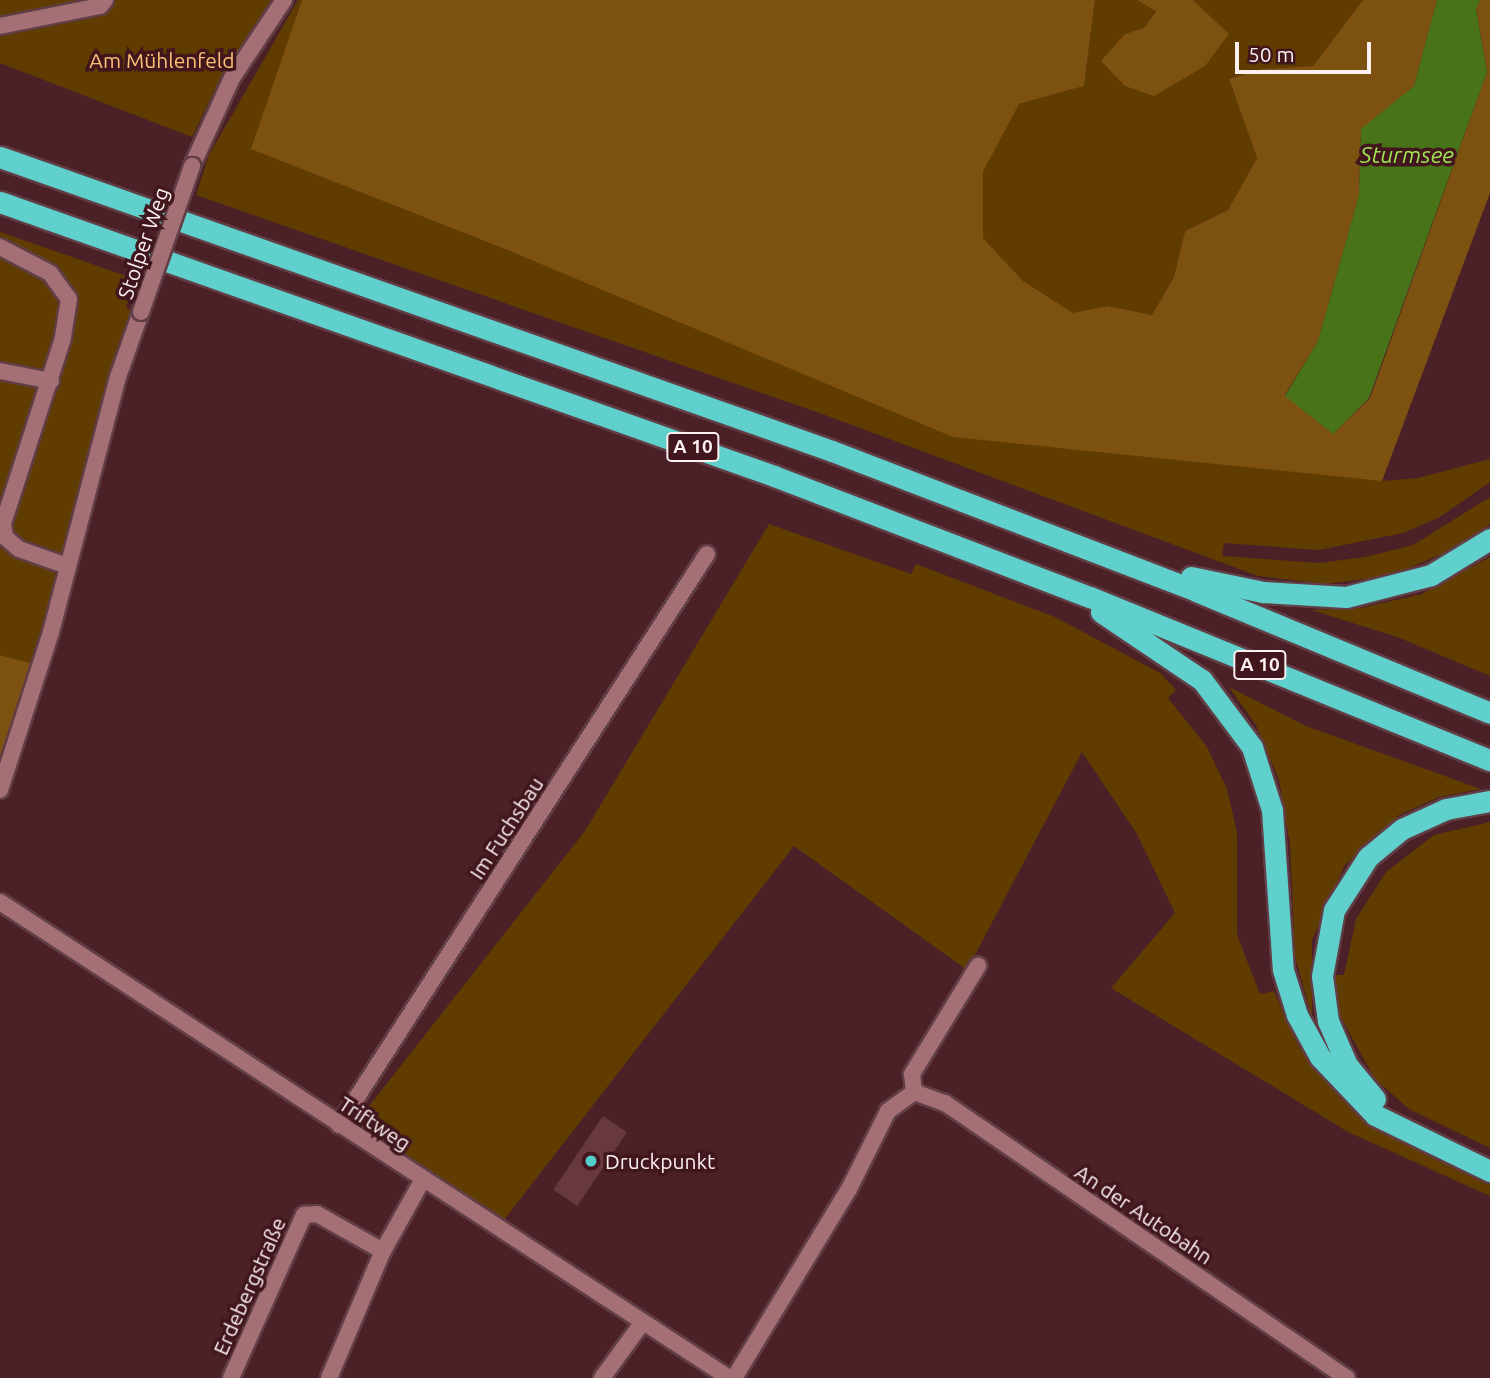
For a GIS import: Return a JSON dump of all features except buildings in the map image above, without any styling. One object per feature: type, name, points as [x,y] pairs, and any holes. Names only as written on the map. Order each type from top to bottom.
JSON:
[{"type":"highway","name":"A 10","points":[[0,157],[510,335],[1065,540],[1490,713]]},
{"type":"highway","name":"A 10","points":[[0,202],[774,476],[1028,573],[1490,760]]},
{"type":"highway","points":[[1065,540],[1218,585],[1346,597],[1431,575],[1490,539]]},
{"type":"highway","points":[[1028,573],[1151,642],[1222,700],[1252,747],[1268,790],[1283,971],[1308,1038],[1339,1081],[1375,1115],[1490,1171]]},
{"type":"highway","points":[[1490,802],[1423,817],[1367,857],[1334,910],[1322,976],[1328,1021],[1361,1084],[1402,1120],[1490,1161]]},
{"type":"street","points":[[0,26],[100,6],[105,0]]},
{"type":"street","name":"Stolper Weg","points":[[0,790],[141,312],[192,166],[232,78],[284,0]]},
{"type":"street","points":[[0,247],[50,273],[69,299],[51,381],[3,524],[5,537],[19,549],[67,566]]},
{"type":"street","points":[[0,371],[51,381]]},
{"type":"street","name":"Im Fuchsbau","points":[[339,1125],[707,554]]},
{"type":"street","name":"Triftweg","points":[[0,902],[729,1378]]},
{"type":"street","points":[[734,1378],[849,1189],[888,1111],[914,1092],[912,1074],[978,966]]},
{"type":"street","name":"An der Autobahn","points":[[914,1092],[945,1103],[1347,1378]]},
{"type":"street","points":[[328,1378],[383,1251],[423,1179]]},
{"type":"street","name":"Erdebergstraße","points":[[231,1378],[304,1215],[317,1214],[383,1251]]},
{"type":"street","points":[[602,1378],[643,1322]]},
{"type":"green space","name":"Am Mühlenfeld","points":[[0,0],[273,0],[220,79],[192,137],[0,63]]},
{"type":"green space","points":[[298,0],[302,0],[254,150],[510,251],[1382,481],[1418,478],[1490,459],[1490,482],[1440,517],[1403,533],[1319,550],[1224,543],[1222,556],[1319,563],[1365,557],[1413,545],[1490,497],[1490,524],[1453,549],[1393,575],[1327,584],[1258,576],[825,415],[196,195],[209,155]]},
{"type":"green space","points":[[1095,0],[1137,0],[1156,10],[1144,28],[1125,34],[1229,35],[1193,0],[1363,0],[1313,66],[1262,69],[1229,79],[1257,158],[1228,210],[1185,231],[1174,277],[1152,315],[1108,306],[1073,314],[1023,281],[983,238],[983,172],[1019,104],[1084,86]]},
{"type":"green space","points":[[0,232],[135,279],[126,308],[135,312],[34,664],[0,655]]},
{"type":"green space","points":[[769,524],[911,574],[916,564],[1055,617],[1160,673],[1176,690],[1168,698],[1207,747],[1227,789],[1237,833],[1237,935],[1260,994],[1274,991],[1298,1045],[1341,1099],[1407,1144],[1490,1179],[1490,1196],[1348,1132],[1111,988],[1175,913],[1137,834],[1082,752],[967,970],[794,846],[504,1220],[355,1124],[585,831]]},
{"type":"green space","points":[[1490,557],[1490,676],[1400,638],[1312,610],[1361,608],[1422,594]]},
{"type":"green space","points":[[1229,687],[1306,726],[1481,789],[1439,797],[1399,815],[1344,866],[1312,940],[1312,1017],[1295,957],[1290,844],[1279,780],[1256,725]]},
{"type":"green space","points":[[1490,822],[1490,1148],[1409,1109],[1375,1079],[1340,1016],[1334,975],[1344,975],[1356,919],[1386,872],[1434,835]]},
{"type":"shaded area","points":[[302,0],[1095,0],[1084,86],[1019,104],[983,172],[983,238],[1023,281],[1073,313],[1108,306],[1152,315],[1174,277],[1185,231],[1228,210],[1257,158],[1229,79],[1262,69],[1313,66],[1363,0],[1437,0],[1414,86],[1361,130],[1359,195],[1318,341],[1285,395],[1333,434],[1370,398],[1487,72],[1476,8],[1480,0],[1490,0],[1490,193],[1382,481],[953,437],[510,251],[251,149]]},
{"type":"shaded area","points":[[1137,0],[1193,0],[1229,34],[1205,66],[1154,96],[1125,86],[1101,61],[1125,34],[1144,28],[1156,11]]},
{"type":"shaded area","points":[[0,655],[34,664],[0,760]]},
{"type":"water","name":"Sturmsee","points":[[1437,0],[1480,0],[1476,9],[1487,72],[1369,398],[1333,434],[1285,396],[1318,341],[1359,195],[1361,129],[1414,86]]},
{"type":"place","name":"Druckpunkt","points":[[591,1161]]}]
